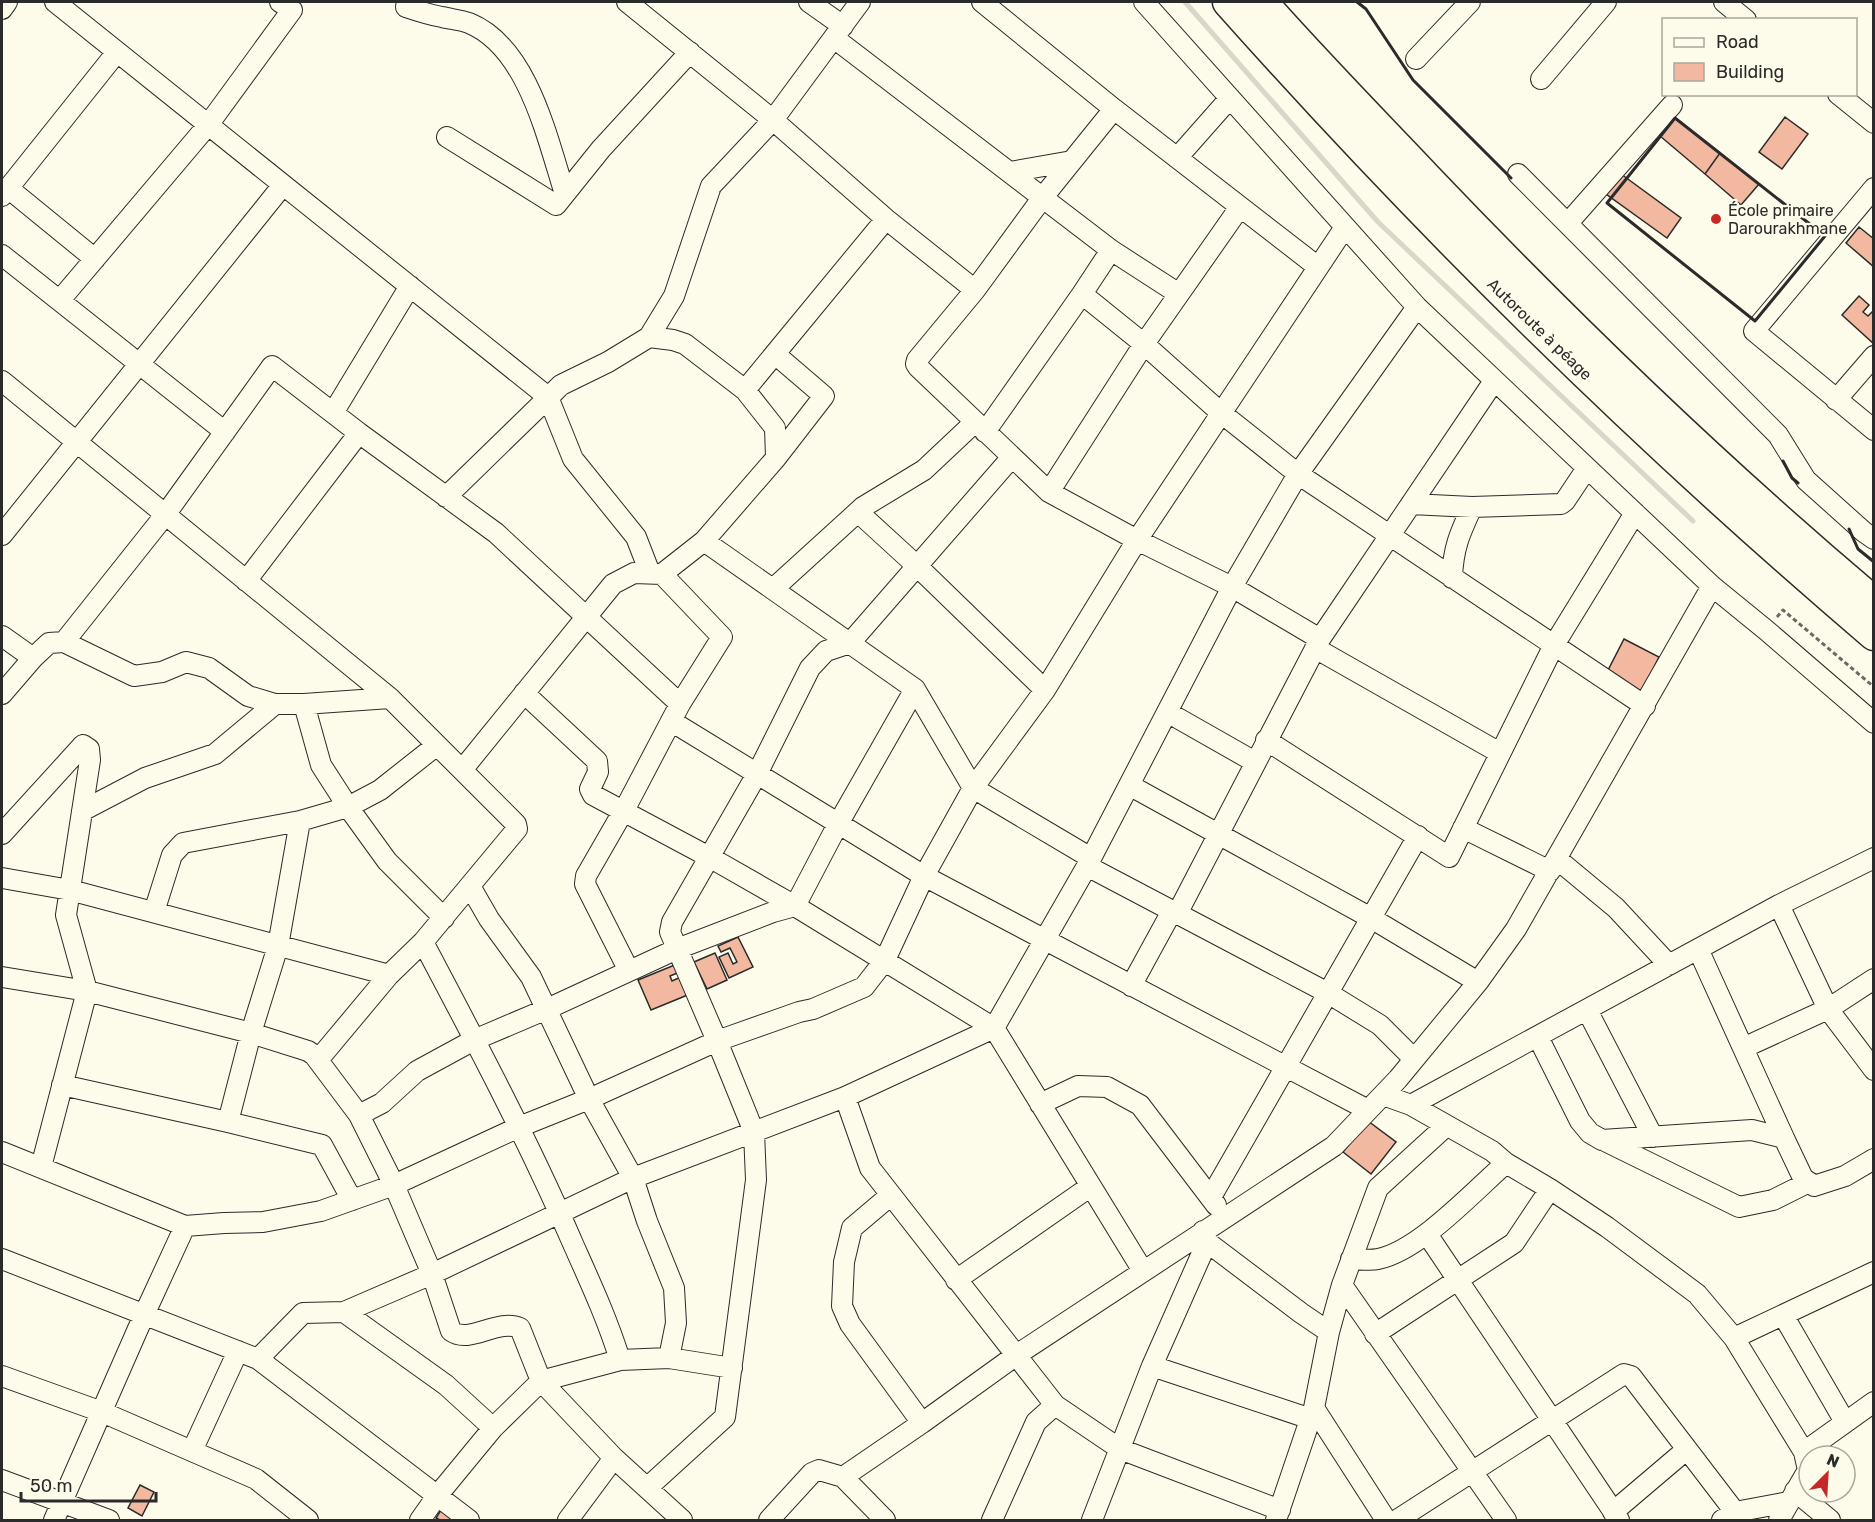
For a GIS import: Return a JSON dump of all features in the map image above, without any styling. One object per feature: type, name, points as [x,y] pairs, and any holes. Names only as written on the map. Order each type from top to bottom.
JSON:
[{"type":"highway","name":"Autoroute à péage","points":[[1228,2],[1290,72],[1534,325],[1780,556],[1874,636]]},
{"type":"highway","points":[[1262,2],[1307,52],[1558,313],[1795,536],[1874,602]]},
{"type":"street","points":[[2,9],[7,2]]},
{"type":"street","points":[[55,2],[548,397],[573,459],[636,537],[656,574],[722,637],[675,713],[623,811],[589,868],[585,884],[629,971]]},
{"type":"street","points":[[60,300],[208,125],[292,10],[280,2]]},
{"type":"street","points":[[407,2],[406,7],[468,23],[493,37],[515,62],[536,106],[566,194]]},
{"type":"street","points":[[627,2],[773,120],[886,219],[975,290]]},
{"type":"street","points":[[809,2],[838,32],[1010,172],[1111,250],[1179,294]]},
{"type":"street","points":[[446,497],[561,385],[608,362],[649,337],[674,296],[711,186],[773,120],[860,2]]},
{"type":"street","points":[[982,2],[1114,110],[1318,267]]},
{"type":"street","points":[[1144,2],[1417,307],[1712,586],[1874,723]]},
{"type":"street","points":[[1416,59],[1470,2]]},
{"type":"street","points":[[1541,79],[1606,2]]},
{"type":"street","points":[[1724,2],[1744,18]]},
{"type":"street","points":[[95,259],[5,192],[117,52]]},
{"type":"street","points":[[447,137],[556,205],[601,149],[690,52]]},
{"type":"street","points":[[1840,96],[1874,123]]},
{"type":"street","points":[[1176,158],[1230,98]]},
{"type":"street","points":[[1568,223],[1672,105]]},
{"type":"street","points":[[1114,110],[1043,197],[975,290],[916,364],[1050,492],[1137,540],[1232,587],[1318,643],[1500,753]]},
{"type":"street","points":[[1010,172],[1072,161]]},
{"type":"street","points":[[1518,174],[1778,435],[1806,480],[1874,539]]},
{"type":"street","points":[[2,535],[283,185]]},
{"type":"street","points":[[1874,188],[1754,331],[1874,430]]},
{"type":"street","points":[[1050,492],[1144,344],[1240,207]]},
{"type":"street","points":[[745,390],[886,219]]},
{"type":"street","points":[[2,1152],[185,1227],[263,1222],[321,1211],[394,1185],[519,1127],[589,1099],[717,1041],[813,1009],[864,987],[885,960],[924,876],[974,788],[1045,690],[1137,540],[1345,227]]},
{"type":"street","points":[[773,589],[863,507],[924,470],[980,427],[1082,294],[1111,250]]},
{"type":"street","points":[[2,255],[225,432]]},
{"type":"street","points":[[333,413],[410,286]]},
{"type":"street","points":[[1082,294],[1144,344],[1220,412],[1298,474],[1645,706]]},
{"type":"street","points":[[258,1359],[303,1313],[344,1312],[432,1274],[633,1178],[845,1097],[994,1028],[1089,862],[1232,587],[1298,474],[1417,307]]},
{"type":"street","points":[[649,337],[685,344],[745,390],[775,428],[776,458]]},
{"type":"street","points":[[462,770],[613,584],[634,573],[656,574],[704,541],[776,458],[824,396],[775,354]]},
{"type":"street","points":[[1836,400],[1874,356]]},
{"type":"street","points":[[64,642],[165,515],[272,366],[496,533],[586,617],[675,713],[757,774],[924,876],[1368,1110]]},
{"type":"street","points":[[2,381],[390,698],[516,824],[517,829],[444,918],[389,975],[318,1060]]},
{"type":"street","points":[[1131,986],[1218,834],[1318,643],[1494,381]]},
{"type":"street","points":[[246,581],[359,433]]},
{"type":"street","points":[[647,1488],[725,1417],[756,1180],[754,1132],[670,932],[672,922],[711,858],[757,774],[810,668],[826,651],[850,643],[1012,457]]},
{"type":"street","points":[[1410,504],[1472,507],[1561,504],[1587,468]]},
{"type":"street","points":[[1452,578],[1457,538],[1472,507]]},
{"type":"street","points":[[858,512],[1045,690]]},
{"type":"street","points":[[1266,741],[1449,857],[1554,645],[1635,513]]},
{"type":"street","points":[[704,541],[915,689],[974,788],[1089,862],[1175,912],[1328,993],[1380,1025],[1414,1059]]},
{"type":"street","points":[[843,1477],[1015,1356],[1143,1271],[1205,1237],[1225,1218],[1334,1146],[1414,1059],[1478,982],[1516,929],[1712,586]]},
{"type":"street","points":[[2,636],[33,658]]},
{"type":"street","points":[[2,694],[49,643],[64,642],[135,675],[162,672],[186,662],[209,668],[248,696],[275,704],[390,698]]},
{"type":"street","points":[[358,1115],[382,1102],[417,1071],[474,1040],[677,949],[772,912],[795,906],[838,824],[915,689]]},
{"type":"street","points":[[524,693],[597,761],[598,772],[590,789],[593,795],[795,906],[994,1028],[1143,1271]]},
{"type":"street","points":[[82,811],[145,778],[215,754],[275,704]]},
{"type":"street","points":[[304,704],[321,765],[348,807],[387,861],[444,918]]},
{"type":"street","points":[[1167,712],[1255,762]]},
{"type":"street","points":[[2,834],[84,745],[88,749],[90,760],[66,915],[87,992],[41,1167]]},
{"type":"street","points":[[154,912],[172,855],[183,843],[300,821],[348,807],[380,790],[436,745]]},
{"type":"street","points":[[1129,786],[1371,918],[1478,982]]},
{"type":"street","points":[[228,1122],[251,1033],[278,945],[300,821]]},
{"type":"street","points":[[1463,828],[1553,865],[1616,908],[1669,965]]},
{"type":"street","points":[[1211,1197],[1418,836]]},
{"type":"street","points":[[1411,1105],[1779,905],[1874,858]]},
{"type":"street","points":[[2,878],[70,890],[389,975]]},
{"type":"street","points":[[470,886],[489,920],[531,977],[589,1099],[633,1178],[647,1221],[674,1288],[676,1323],[669,1358]]},
{"type":"street","points":[[1779,905],[1828,1009],[1874,1070]]},
{"type":"street","points":[[423,942],[519,1127],[560,1212],[610,1327],[620,1360]]},
{"type":"street","points":[[1698,949],[1803,1178],[1814,1186],[1845,1176],[1874,1159]]},
{"type":"street","points":[[2,977],[87,992],[251,1033],[308,1051],[318,1060],[358,1115],[394,1185],[432,1274],[451,1331],[457,1336],[465,1336],[506,1325],[520,1328],[541,1381],[614,1458],[682,1521]]},
{"type":"street","points":[[1743,1048],[1828,1009],[1874,979]]},
{"type":"street","points":[[1587,1010],[1653,1137]]},
{"type":"street","points":[[1538,1037],[1580,1121],[1590,1133],[1602,1140],[1739,1208],[1773,1200],[1809,1182]]},
{"type":"street","points":[[62,1085],[322,1145],[352,1200]]},
{"type":"street","points":[[1040,1104],[1078,1086],[1107,1087],[1140,1105],[1225,1218]]},
{"type":"street","points":[[1383,1095],[1411,1105],[1492,1151],[1506,1163],[1607,1227],[1697,1294],[1734,1338],[1799,1444]]},
{"type":"street","points":[[845,1097],[870,1168],[1055,1405],[1120,1449],[1278,1515],[1312,1414],[1329,1332],[1342,1285],[1378,1188],[1446,1126]]},
{"type":"street","points":[[1602,1140],[1752,1130],[1784,1138]]},
{"type":"street","points":[[1351,1259],[1378,1260],[1401,1251],[1427,1234],[1506,1163]]},
{"type":"street","points":[[956,1280],[1091,1186]]},
{"type":"street","points":[[1375,1334],[1514,1243],[1550,1189]]},
{"type":"street","points":[[891,1195],[852,1228],[844,1262],[842,1306],[850,1324],[922,1423]]},
{"type":"street","points":[[54,1521],[185,1227]]},
{"type":"street","points":[[1427,1234],[1616,1516],[1686,1450]]},
{"type":"street","points":[[1205,1237],[1301,1313],[1329,1332]]},
{"type":"street","points":[[1092,1521],[1205,1237]]},
{"type":"street","points":[[2,1259],[258,1359],[469,1521]]},
{"type":"street","points":[[1734,1338],[1874,1272]]},
{"type":"street","points":[[1342,1285],[1506,1521]]},
{"type":"street","points":[[344,1312],[446,1385],[493,1428]]},
{"type":"street","points":[[1783,1315],[1845,1422]]},
{"type":"street","points":[[192,1451],[238,1352]]},
{"type":"street","points":[[420,1521],[437,1496],[493,1428],[541,1381],[620,1360],[669,1358],[732,1368]]},
{"type":"street","points":[[1152,1366],[1312,1414],[1386,1521]]},
{"type":"street","points":[[1397,1521],[1624,1374],[1631,1376],[1686,1450],[1728,1516],[1792,1496]]},
{"type":"street","points":[[2,1376],[102,1412],[256,1479],[308,1521]]},
{"type":"street","points":[[1815,1444],[1874,1402]]},
{"type":"street","points":[[992,1521],[1036,1422],[1055,1405]]},
{"type":"street","points":[[568,1521],[614,1458]]},
{"type":"street","points":[[771,1520],[812,1473],[824,1470],[843,1477],[885,1521]]},
{"type":"street","points":[[2,1480],[109,1521]]},
{"type":"street","points":[[1779,1521],[1797,1488]]},
{"type":"street","points":[[1792,1496],[1830,1521]]},
{"type":"path","points":[[1766,630],[1783,610],[1874,687]]},
{"type":"building","points":[[1785,117],[1808,134],[1782,169],[1759,152]]},
{"type":"building","points":[[1675,118],[1720,153],[1705,174],[1660,136]]},
{"type":"building","points":[[1720,153],[1759,184],[1741,205],[1705,174]]},
{"type":"building","points":[[1621,174],[1681,218],[1667,238],[1606,194]]},
{"type":"building","points":[[1859,227],[1874,239],[1874,267],[1846,243]]},
{"type":"building","points":[[1859,296],[1869,305],[1863,312],[1868,316],[1874,310],[1874,344],[1842,315]]},
{"type":"building","points":[[1624,639],[1659,657],[1640,696],[1604,678]]},
{"type":"building","points":[[738,937],[753,967],[729,978],[719,957],[728,953],[733,964],[737,962],[730,948],[721,952],[718,946]]},
{"type":"building","points":[[715,953],[727,980],[707,989],[694,962]]},
{"type":"building","points":[[677,964],[680,972],[670,976],[672,981],[683,976],[690,994],[651,1010],[638,980]]},
{"type":"building","points":[[1368,1121],[1396,1142],[1371,1174],[1343,1152]]},
{"type":"building","points":[[140,1485],[154,1492],[142,1516],[128,1508]]},
{"type":"building","points":[[441,1510],[456,1520],[436,1518]]},
{"type":"waterway","points":[[1185,2],[1378,222],[1693,521]]},
{"type":"wall","points":[[1357,2],[1366,9],[1413,80],[1511,178]]},
{"type":"wall","points":[[1675,118],[1825,236],[1755,321],[1607,203],[1675,118]]},
{"type":"wall","points":[[1783,461],[1792,478],[1798,483]]},
{"type":"wall","points":[[1849,529],[1858,549],[1874,562]]},
{"type":"place","name":"École primaire Darourakhmane","points":[[1716,219]]}]
